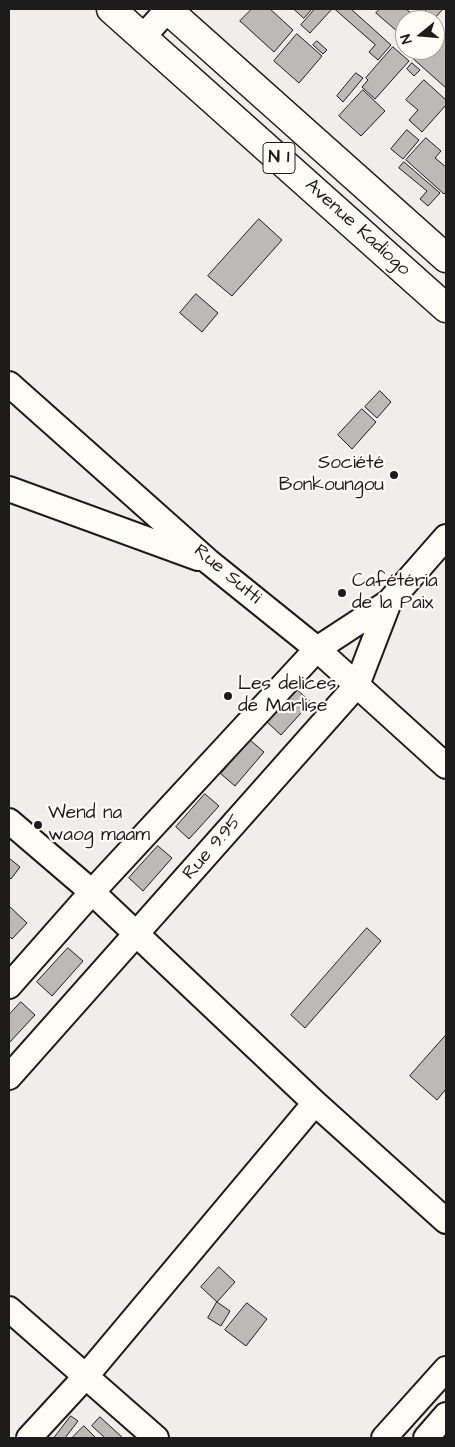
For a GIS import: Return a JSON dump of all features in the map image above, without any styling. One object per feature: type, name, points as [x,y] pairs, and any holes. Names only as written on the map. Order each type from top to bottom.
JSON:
[{"type":"highway","name":"Avenue Kadiogo","points":[[111,9],[446,308]]},
{"type":"highway","name":"Avenue Kadiogo","points":[[168,9],[446,258]]},
{"type":"street","points":[[142,37],[168,9]]},
{"type":"street","name":"Rue Sutti","points":[[9,384],[209,562],[317,650],[446,766]]},
{"type":"street","points":[[9,489],[209,562]]},
{"type":"street","name":"Rue 9.95","points":[[9,986],[92,892],[317,650],[389,602],[446,537]]},
{"type":"street","name":"Rue 9.95","points":[[9,1078],[357,685],[389,602]]},
{"type":"street","points":[[9,821],[92,892],[315,1103],[446,1221]]},
{"type":"street","points":[[29,1438],[86,1376],[315,1103]]},
{"type":"street","points":[[9,1309],[156,1438]]},
{"type":"street","points":[[384,1438],[446,1368]]},
{"type":"street","points":[[426,1438],[446,1415]]},
{"type":"building","points":[[252,9],[270,9],[293,30],[274,52],[240,21]]},
{"type":"building","points":[[294,9],[312,9],[304,18]]},
{"type":"building","points":[[315,9],[332,9],[310,33],[301,25]]},
{"type":"building","points":[[335,9],[351,9],[391,45],[378,60],[369,52],[375,45]]},
{"type":"building","points":[[380,9],[407,10],[395,10],[395,29],[376,13]]},
{"type":"building","points":[[427,9],[443,9],[442,10]]},
{"type":"building","points":[[297,34],[322,56],[299,83],[274,61]]},
{"type":"building","points":[[445,37],[446,38],[446,88],[415,60],[445,60]]},
{"type":"building","points":[[317,41],[327,50],[323,54],[313,45]]},
{"type":"building","points":[[393,47],[395,49],[395,60],[409,61],[375,99],[362,87],[368,80],[366,78]]},
{"type":"building","points":[[412,63],[420,70],[414,76],[407,69]]},
{"type":"building","points":[[356,73],[363,78],[343,102],[337,96]]},
{"type":"building","points":[[424,80],[446,100],[446,105],[422,132],[409,120],[418,110],[406,100]]},
{"type":"building","points":[[363,90],[385,111],[361,136],[339,116]]},
{"type":"building","points":[[407,130],[419,140],[403,159],[391,149]]},
{"type":"building","points":[[426,138],[441,151],[435,158],[446,167],[446,192],[444,194],[406,160]]},
{"type":"building","points":[[404,162],[440,193],[428,206],[420,199],[427,191],[399,168]]},
{"type":"building","points":[[259,219],[282,240],[232,296],[208,276]]},
{"type":"building","points":[[196,294],[218,313],[202,332],[180,313]]},
{"type":"building","points":[[380,391],[391,402],[377,418],[365,407]]},
{"type":"building","points":[[362,409],[376,422],[352,449],[338,435]]},
{"type":"building","points":[[296,689],[311,702],[281,735],[267,722]]},
{"type":"building","points":[[250,740],[264,752],[235,786],[221,774]]},
{"type":"building","points":[[205,794],[219,806],[189,839],[176,827]]},
{"type":"building","points":[[158,846],[172,858],[143,891],[129,878]]},
{"type":"building","points":[[9,858],[20,867],[11,879],[9,877]]},
{"type":"building","points":[[9,906],[27,923],[12,939],[9,936]]},
{"type":"building","points":[[367,928],[381,941],[305,1028],[291,1015]]},
{"type":"building","points":[[68,948],[83,961],[52,996],[37,982]]},
{"type":"building","points":[[21,1002],[35,1015],[9,1043],[9,1015]]},
{"type":"building","points":[[446,1035],[446,1089],[437,1100],[410,1076]]},
{"type":"building","points":[[219,1267],[235,1282],[217,1302],[201,1287]]},
{"type":"building","points":[[217,1302],[230,1311],[221,1326],[208,1318]]},
{"type":"building","points":[[247,1303],[267,1319],[246,1346],[225,1330]]},
{"type":"building","points":[[71,1416],[78,1421],[65,1438],[54,1438]]},
{"type":"building","points":[[100,1417],[123,1438],[105,1438],[92,1426]]},
{"type":"building","points":[[84,1426],[96,1438],[72,1438]]},
{"type":"place","name":"Société Bonkoungou","points":[[394,475]]},
{"type":"place","name":"Cafétéria de la Paix","points":[[342,593]]},
{"type":"place","name":"Les delices de Marlise","points":[[228,696]]},
{"type":"place","name":"Wend na waog maam","points":[[38,825]]}]
